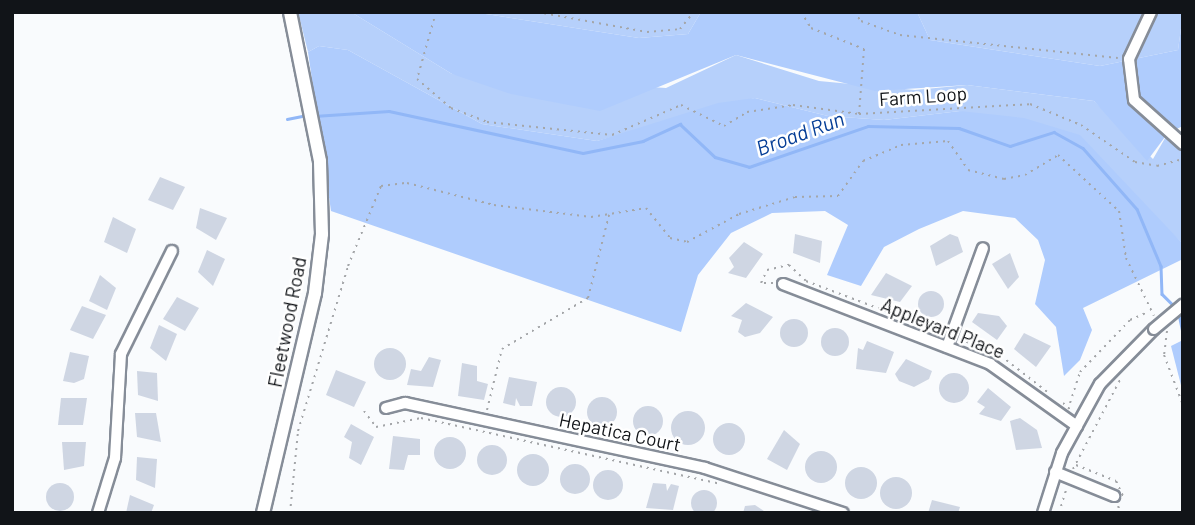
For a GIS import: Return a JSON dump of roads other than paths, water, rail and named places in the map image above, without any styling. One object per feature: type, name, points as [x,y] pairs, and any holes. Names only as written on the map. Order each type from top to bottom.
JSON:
[{"type":"main road","name":"Fleetwood Road","points":[[263,513],[320,266],[322,190],[312,115],[290,12]]},
{"type":"street","points":[[1151,12],[1129,59],[1134,100],[1183,144]]},
{"type":"street","points":[[947,347],[983,248]]},
{"type":"street","points":[[98,513],[115,458],[121,354],[172,251]]},
{"type":"street","name":"Appleyard Place","points":[[783,284],[947,347],[1016,379],[1077,426]]},
{"type":"street","points":[[1042,513],[1055,472],[1077,426],[1114,365],[1183,305]]},
{"type":"street","name":"Hepatica Court","points":[[386,408],[405,403],[483,426],[733,475],[842,513]]},
{"type":"street","points":[[1055,472],[1114,496]]},
{"type":"waterway","name":"Broad Run","points":[[314,116],[389,111],[583,153],[643,141],[680,124],[715,157],[749,167],[868,126],[959,128],[1010,146],[1054,132],[1083,148],[1137,209],[1161,266],[1162,294],[1176,308]]},
{"type":"waterway","name":"Broad Run","points":[[287,119],[307,115]]},
{"type":"waterway","name":"Broad Run","points":[[1179,314],[1183,333]]}]
